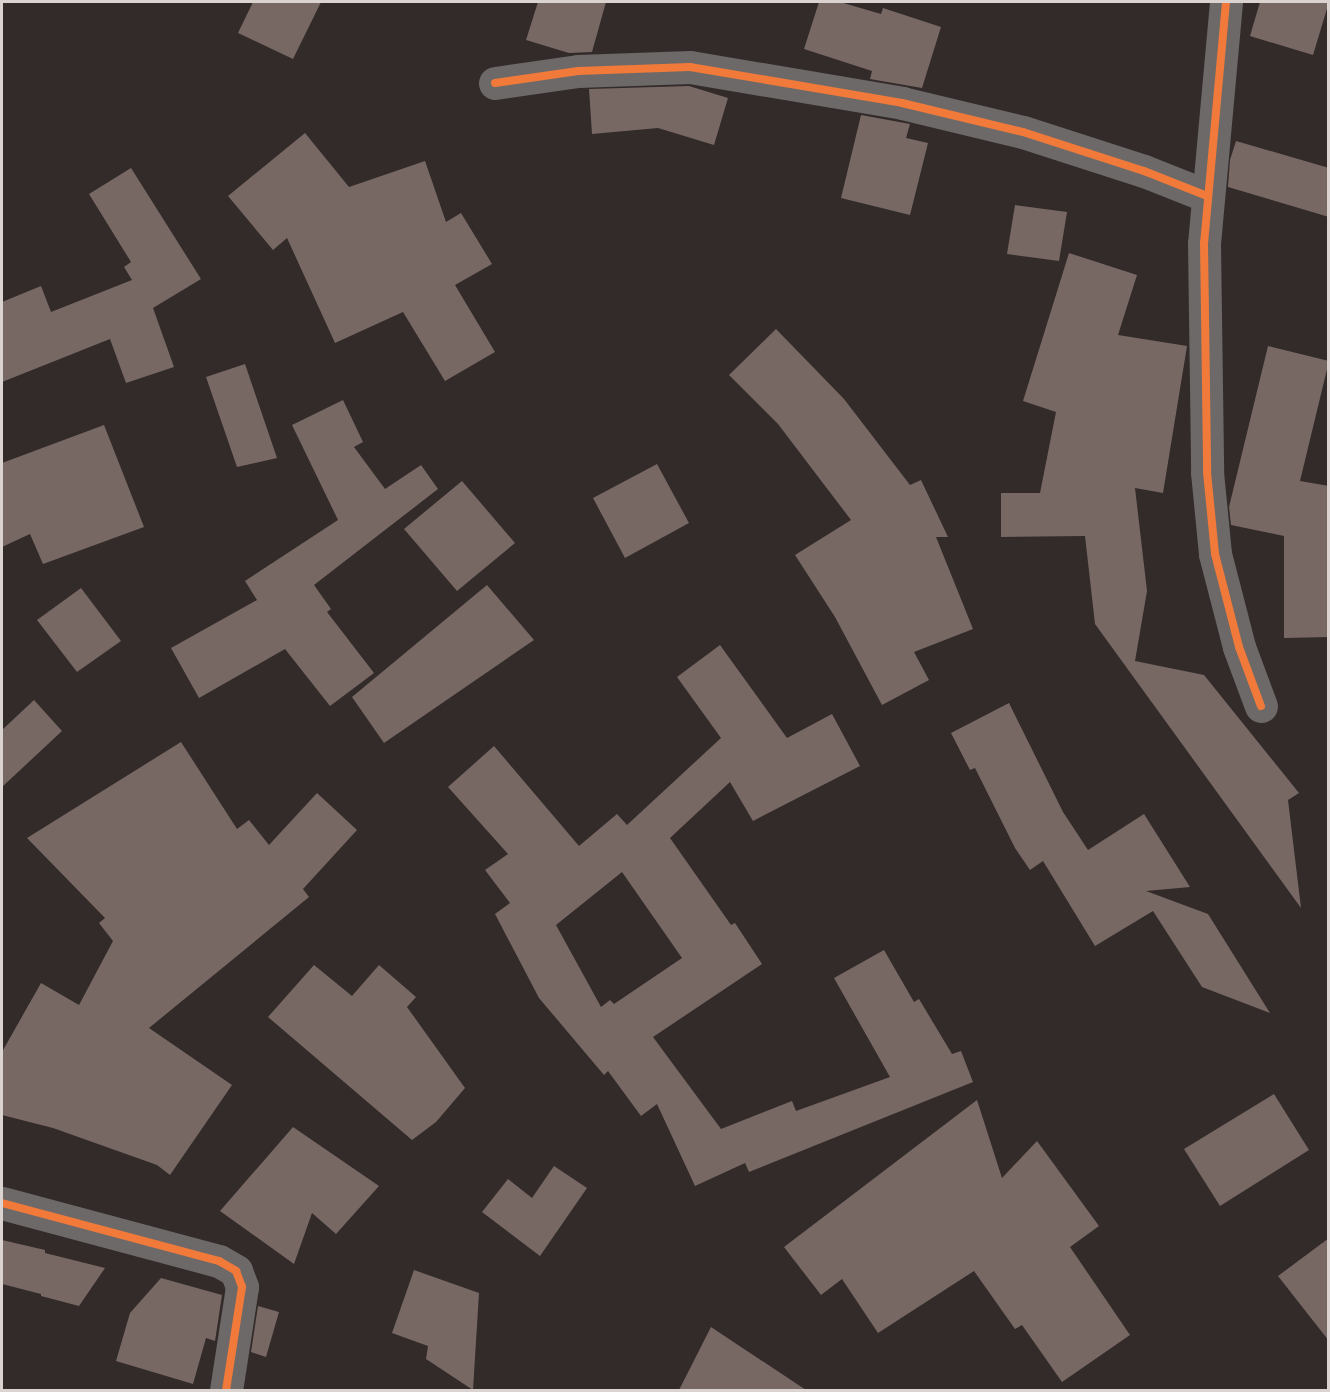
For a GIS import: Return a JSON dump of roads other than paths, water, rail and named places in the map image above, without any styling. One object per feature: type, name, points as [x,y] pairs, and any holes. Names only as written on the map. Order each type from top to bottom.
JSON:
[{"type":"street","points":[[1226,2],[1204,243],[1208,484],[1215,554],[1239,647],[1261,706]]},
{"type":"street","points":[[495,83],[578,70],[690,67],[902,103],[1023,132],[1144,171],[1207,196]]},
{"type":"street","points":[[2,1203],[219,1261],[236,1271],[242,1287],[229,1390]]}]
